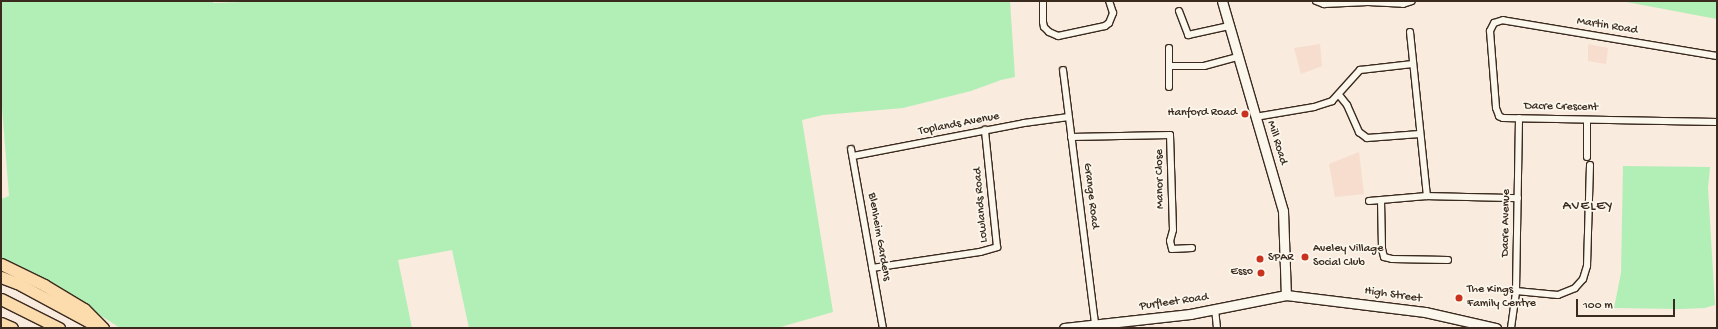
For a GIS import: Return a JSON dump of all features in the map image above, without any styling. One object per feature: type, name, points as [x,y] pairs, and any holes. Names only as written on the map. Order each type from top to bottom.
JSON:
[{"type":"highway","points":[[1,264],[44,284],[84,310],[102,328]]},
{"type":"highway","points":[[1,277],[17,283],[102,328]]},
{"type":"highway","points":[[1,299],[58,328]]},
{"type":"highway","points":[[1,323],[12,328]]},
{"type":"street","points":[[1043,1],[1044,27],[1048,32],[1058,36],[1082,29],[1099,27],[1109,23],[1113,13],[1109,1]]},
{"type":"street","name":"Mill Road","points":[[1222,1],[1237,57],[1283,211],[1286,295]]},
{"type":"street","points":[[1316,1],[1324,4],[1361,2],[1403,4],[1412,1]]},
{"type":"street","points":[[1179,11],[1188,35],[1229,26]]},
{"type":"street","name":"Martin Road","points":[[1494,23],[1503,20],[1717,56]]},
{"type":"street","name":"Dacre Crescent","points":[[1494,23],[1490,31],[1497,112],[1503,118],[1717,122]]},
{"type":"street","points":[[1410,32],[1427,196]]},
{"type":"street","points":[[1168,48],[1169,87]]},
{"type":"street","points":[[1169,66],[1204,66],[1237,57]]},
{"type":"street","points":[[1255,117],[1323,104],[1339,95],[1360,70],[1413,64]]},
{"type":"street","name":"Grange Road","points":[[1063,70],[1095,325]]},
{"type":"street","points":[[1339,95],[1347,105],[1360,132],[1367,138],[1420,134]]},
{"type":"street","name":"Toplands Avenue","points":[[854,156],[985,130],[1068,117]]},
{"type":"street","name":"Dacre Avenue","points":[[1511,328],[1516,291],[1519,118]]},
{"type":"street","points":[[1587,157],[1588,120]]},
{"type":"street","name":"Lowlands Road","points":[[872,268],[980,252],[997,247],[985,130]]},
{"type":"street","name":"Manor Close","points":[[1071,137],[1170,135],[1173,230],[1170,241],[1172,250],[1192,248]]},
{"type":"street","name":"Blenheim Gardens","points":[[851,149],[854,156],[883,328]]},
{"type":"street","points":[[1516,291],[1558,295],[1575,288],[1583,279],[1587,266],[1590,165]]},
{"type":"street","points":[[1369,201],[1427,196],[1518,198]]},
{"type":"street","points":[[1381,200],[1382,249],[1384,257],[1448,260]]},
{"type":"street","name":"Purfleet Road","points":[[1064,328],[1115,325],[1215,310],[1286,295]]},
{"type":"street","name":"High Street","points":[[1286,295],[1427,313],[1476,326],[1496,328]]},
{"type":"street","points":[[1215,310],[1217,328]]},
{"type":"shaded area","points":[[1320,44],[1322,66],[1301,74],[1294,48]]},
{"type":"shaded area","points":[[1588,44],[1608,48],[1606,64],[1588,61]]},
{"type":"shaded area","points":[[1359,152],[1364,194],[1335,197],[1329,164]]},
{"type":"green space","points":[[1,1],[213,1],[213,3],[275,1],[1010,1],[1015,77],[1001,80],[971,91],[903,108],[823,115],[802,120],[833,312],[777,328],[469,328],[452,250],[398,260],[412,328],[120,328],[50,283],[1,262],[1,199],[9,196],[1,95]]},
{"type":"green space","points":[[1621,1],[1717,1],[1717,19]]},
{"type":"green space","points":[[1623,166],[1710,167],[1708,188],[1715,305],[1705,308],[1680,309],[1614,308],[1621,273]]},
{"type":"place","name":"Hanford Road","points":[[1245,114]]},
{"type":"place","name":"Aveley Village Social Club","points":[[1305,257]]},
{"type":"place","name":"SPAR","points":[[1260,259]]},
{"type":"place","name":"Esso","points":[[1261,273]]},
{"type":"place","name":"The Kings Family Centre","points":[[1459,298]]},
{"type":"district","name":"AVELEY","points":[[1588,207]]}]
